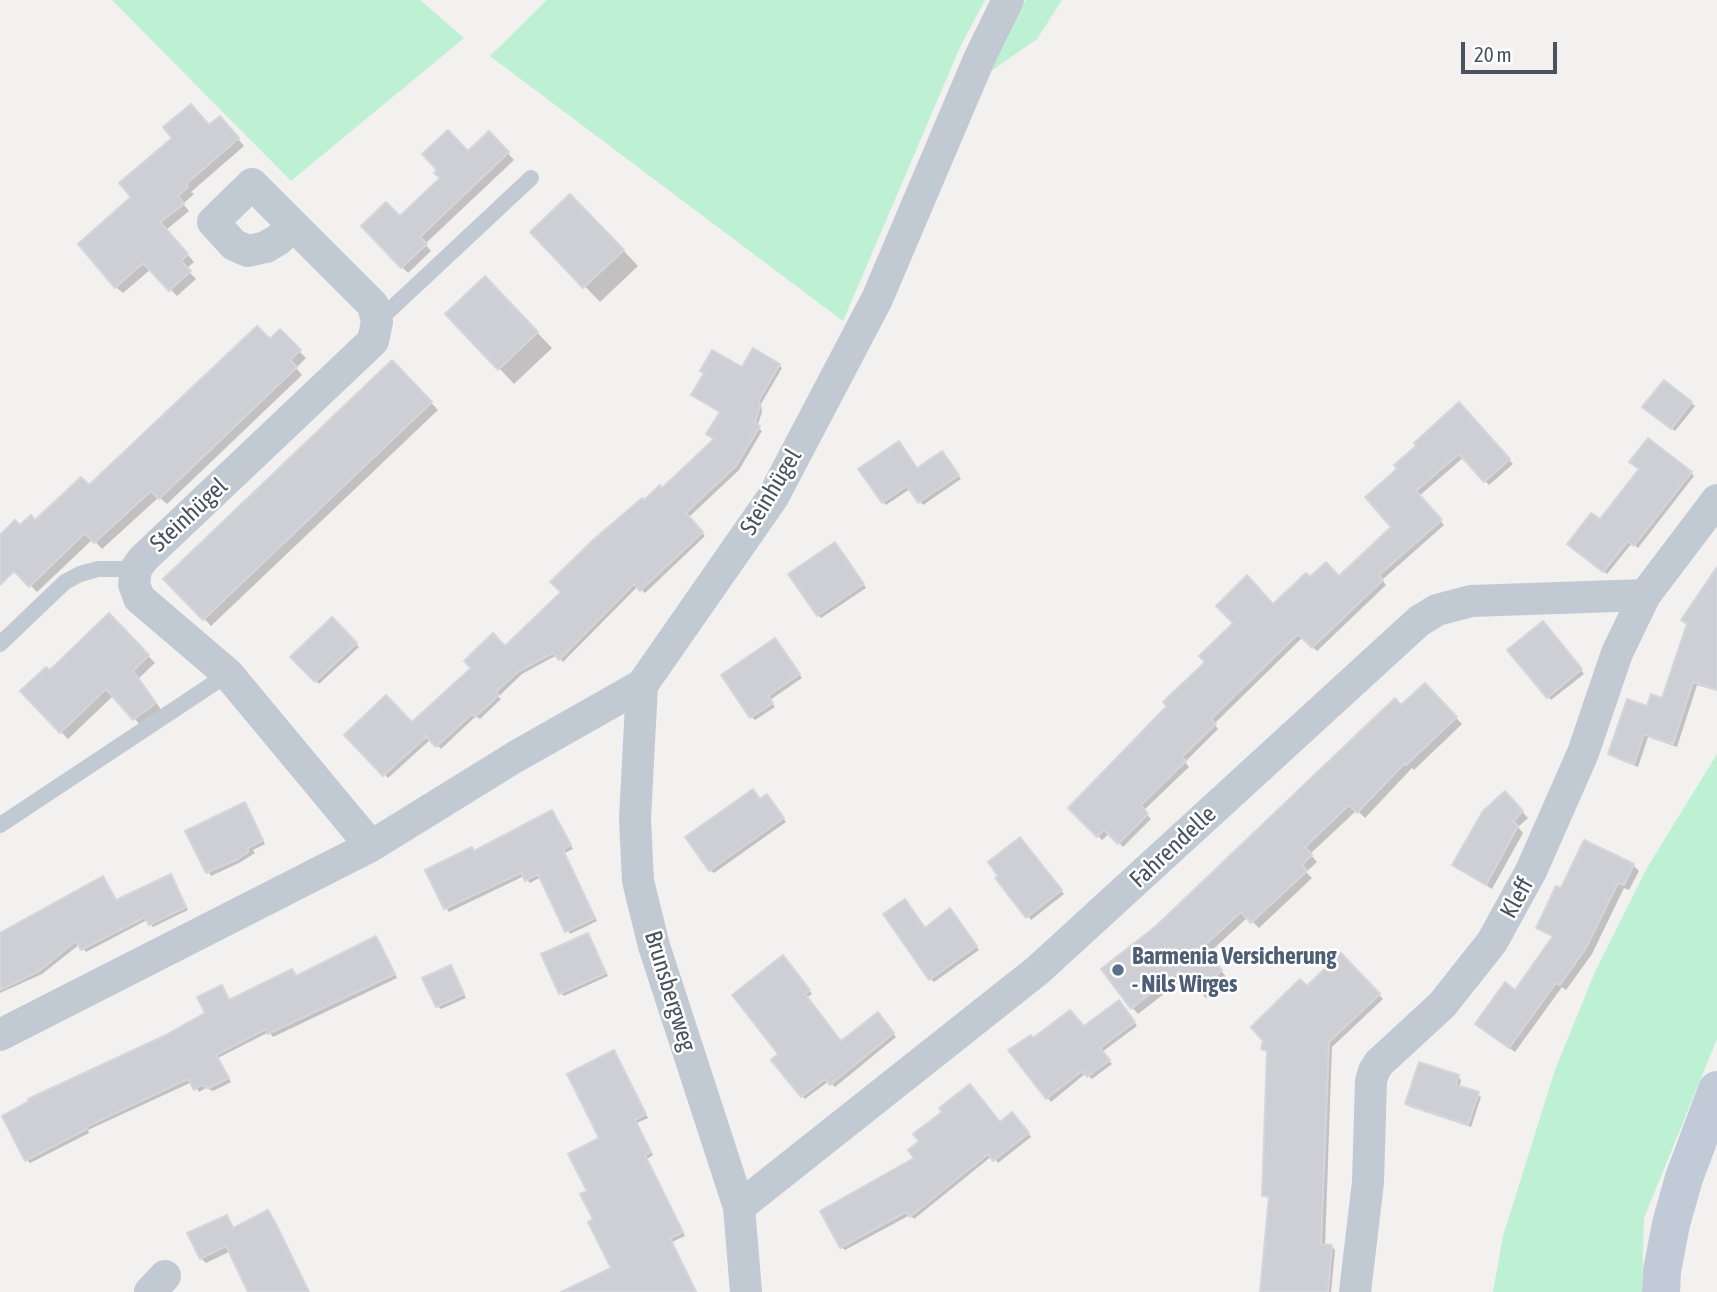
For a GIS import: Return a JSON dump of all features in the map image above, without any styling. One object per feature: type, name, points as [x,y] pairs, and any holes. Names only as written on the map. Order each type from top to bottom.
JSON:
[{"type":"main road","points":[[1661,1292],[1661,1271],[1671,1224],[1684,1178],[1717,1090]]},
{"type":"street","name":"Steinhügel","points":[[0,1035],[371,846],[515,757],[642,684],[773,497],[877,299],[980,57],[1008,0]]},
{"type":"street","points":[[293,225],[373,304],[377,322]]},
{"type":"street","name":"Steinhügel","points":[[371,846],[228,674],[139,598],[134,584],[136,569],[143,559],[373,341],[377,322]]},
{"type":"street","name":"Kleff","points":[[1355,1292],[1368,1182],[1371,1081],[1374,1072],[1379,1063],[1442,1005],[1492,942],[1531,871],[1578,765],[1617,653],[1645,595],[1717,500]]},
{"type":"street","name":"Fahrendelle","points":[[739,1207],[1038,970],[1419,621],[1437,610],[1471,601],[1645,595]]},
{"type":"street","name":"Brunsbergweg","points":[[642,684],[635,818],[638,881],[654,946],[739,1207],[746,1292]]},
{"type":"lane","points":[[377,322],[531,178]]},
{"type":"lane","points":[[0,644],[65,582],[98,569],[136,569]]},
{"type":"lane","points":[[0,825],[228,674]]},
{"type":"green space","points":[[112,0],[420,0],[464,38],[291,181]]},
{"type":"green space","points":[[547,0],[985,0],[961,45],[843,321],[490,56]]},
{"type":"green space","points":[[1026,0],[1062,0],[1037,39],[987,74]]},
{"type":"green space","points":[[1717,754],[1717,1039],[1644,1218],[1642,1292],[1493,1292],[1503,1236],[1555,1070],[1595,972],[1647,868]]},
{"type":"building","points":[[191,104],[209,125],[220,116],[239,138],[186,184],[188,187],[178,196],[184,204],[160,222],[188,254],[181,261],[191,271],[169,291],[143,263],[115,288],[78,244],[131,197],[119,183],[172,138],[163,127]]},
{"type":"building","points":[[448,130],[468,151],[489,131],[509,152],[420,237],[427,244],[401,268],[361,226],[386,202],[400,216],[440,178],[434,173],[437,170],[422,154]]},
{"type":"building","points":[[570,194],[624,250],[583,288],[530,232]]},
{"type":"building","points":[[485,276],[538,332],[498,370],[445,314]]},
{"type":"building","points":[[257,326],[270,339],[280,329],[301,350],[290,360],[297,367],[159,499],[151,491],[94,543],[85,533],[29,587],[14,571],[0,585],[0,535],[15,520],[20,525],[31,515],[35,520],[81,477],[89,485]]},
{"type":"building","points":[[753,348],[780,364],[759,400],[760,407],[755,423],[760,426],[736,466],[686,513],[703,532],[640,591],[634,584],[559,660],[553,653],[519,671],[496,692],[499,695],[475,717],[472,714],[436,747],[423,733],[426,737],[383,776],[344,735],[386,695],[412,722],[471,668],[464,661],[493,633],[505,646],[561,592],[550,582],[592,541],[642,498],[644,500],[660,485],[662,488],[714,439],[706,434],[720,412],[691,395],[704,373],[700,371],[712,350],[742,367]]},
{"type":"building","points":[[392,360],[432,402],[203,620],[163,579]]},
{"type":"building","points":[[1664,380],[1692,402],[1671,429],[1642,407]]},
{"type":"building","points":[[1459,402],[1510,459],[1484,482],[1459,454],[1416,491],[1442,520],[1379,575],[1383,580],[1312,648],[1298,634],[1211,719],[1216,724],[1182,757],[1186,761],[1141,805],[1148,814],[1118,844],[1104,830],[1097,837],[1068,808],[1167,706],[1163,702],[1205,662],[1199,656],[1233,623],[1216,606],[1247,575],[1273,604],[1306,573],[1310,577],[1326,562],[1339,576],[1391,527],[1365,497],[1397,469],[1394,465],[1416,446],[1414,443]]},
{"type":"building","points":[[1648,438],[1692,472],[1634,546],[1628,541],[1603,572],[1567,544],[1591,513],[1600,519],[1639,469],[1629,462]]},
{"type":"building","points":[[899,441],[917,468],[942,451],[959,475],[918,503],[907,486],[882,503],[858,469]]},
{"type":"building","points":[[835,542],[864,584],[817,616],[788,574]]},
{"type":"building","points":[[1717,567],[1717,690],[1693,682],[1673,744],[1644,734],[1634,764],[1608,754],[1627,699],[1647,706],[1651,694],[1662,698],[1687,624],[1681,620]]},
{"type":"building","points":[[109,613],[149,655],[133,671],[156,703],[133,720],[106,689],[60,733],[20,691],[46,667],[50,670]]},
{"type":"building","points":[[332,617],[357,643],[315,682],[290,657]]},
{"type":"building","points":[[1543,621],[1582,669],[1547,698],[1507,650]]},
{"type":"building","points":[[775,638],[800,674],[768,696],[773,703],[750,718],[721,675]]},
{"type":"building","points":[[1425,683],[1457,717],[1406,765],[1405,763],[1357,813],[1349,805],[1305,847],[1312,855],[1302,865],[1307,871],[1251,923],[1241,912],[1203,947],[1222,970],[1198,993],[1179,971],[1131,1009],[1101,969],[1155,927],[1395,698],[1401,705]]},
{"type":"building","points":[[753,789],[760,799],[767,794],[784,818],[709,871],[685,837]]},
{"type":"building","points":[[1505,791],[1523,811],[1513,821],[1518,826],[1486,885],[1452,865],[1483,811]]},
{"type":"building","points":[[245,802],[263,840],[248,848],[248,852],[238,859],[206,873],[185,831]]},
{"type":"building","points":[[552,810],[571,845],[563,850],[595,918],[565,932],[538,874],[525,881],[521,873],[444,909],[425,870],[472,847],[474,851]]},
{"type":"building","points":[[1020,837],[1062,890],[1026,918],[995,878],[998,876],[988,862]]},
{"type":"building","points":[[1584,840],[1634,864],[1624,885],[1618,883],[1586,948],[1560,985],[1556,983],[1509,1048],[1475,1024],[1505,982],[1515,990],[1553,936],[1536,928],[1556,886],[1561,888]]},
{"type":"building","points":[[171,874],[186,907],[149,925],[145,917],[81,950],[76,941],[39,971],[0,990],[0,933],[103,876],[116,900]]},
{"type":"building","points":[[905,899],[925,928],[950,908],[977,946],[929,980],[883,914]]},
{"type":"building","points":[[588,933],[606,973],[559,994],[541,954]]},
{"type":"building","points":[[376,936],[395,974],[268,1034],[266,1029],[216,1055],[229,1078],[209,1088],[201,1085],[194,1090],[188,1079],[86,1127],[87,1129],[25,1161],[2,1116],[29,1101],[28,1099],[166,1035],[205,1013],[197,997],[222,985],[229,1000],[292,969],[296,976]]},
{"type":"building","points":[[1341,953],[1380,994],[1329,1042],[1321,1244],[1332,1245],[1328,1292],[1260,1292],[1269,1196],[1262,1196],[1267,1051],[1261,1049],[1263,1041],[1251,1027],[1300,979],[1307,986]]},
{"type":"building","points":[[783,955],[810,990],[805,994],[841,1041],[878,1012],[894,1033],[830,1085],[825,1079],[801,1097],[771,1060],[778,1054],[732,995]]},
{"type":"building","points":[[451,965],[464,994],[436,1007],[422,978]]},
{"type":"building","points":[[1119,1000],[1135,1022],[1100,1048],[1110,1060],[1087,1077],[1082,1071],[1046,1099],[1008,1050],[1031,1035],[1033,1038],[1070,1010],[1084,1026]]},
{"type":"building","points":[[614,1050],[646,1114],[635,1120],[651,1152],[645,1155],[683,1232],[670,1238],[696,1292],[561,1292],[611,1268],[588,1222],[593,1219],[580,1194],[587,1191],[568,1154],[599,1138],[567,1074]]},
{"type":"building","points":[[1419,1062],[1459,1075],[1456,1085],[1479,1092],[1468,1125],[1405,1104]]},
{"type":"building","points":[[970,1084],[1000,1122],[1012,1112],[1029,1133],[993,1161],[988,1154],[910,1217],[906,1212],[840,1248],[820,1211],[914,1158],[908,1150],[919,1141],[913,1134],[942,1112],[939,1108]]},
{"type":"building","points":[[268,1210],[309,1292],[248,1292],[226,1246],[200,1259],[187,1233],[227,1215],[233,1228]]},
{"type":"place","name":"Barmenia Versicherung - Nils Wirges","points":[[1118,970]]}]
